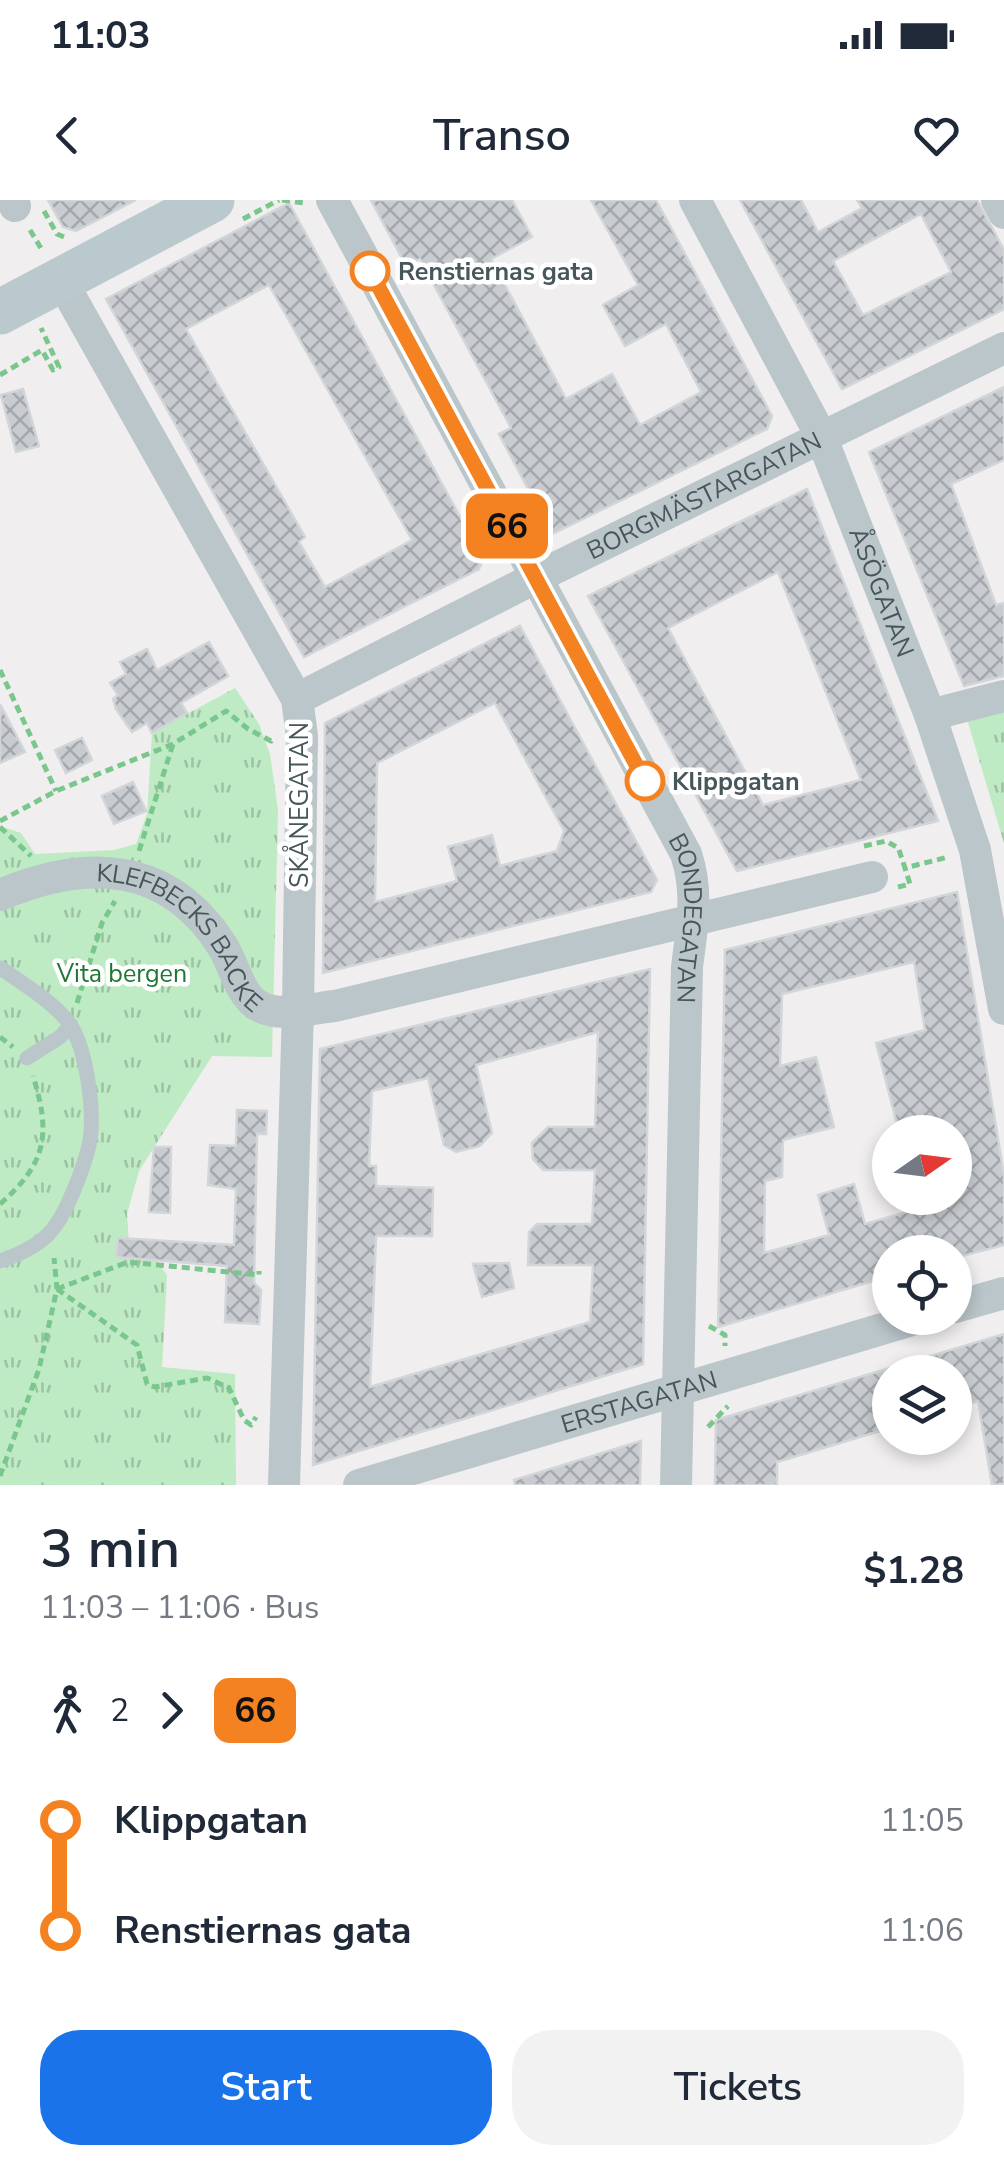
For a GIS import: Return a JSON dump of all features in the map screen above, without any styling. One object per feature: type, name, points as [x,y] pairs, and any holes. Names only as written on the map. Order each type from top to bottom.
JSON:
[{"type":"street","name":"ÅSÖGATAN","points":[[695,200],[821,436],[930,715],[975,850],[1003,996]]},
{"type":"street","points":[[997,200],[1004,213]]},
{"type":"street","name":"BONDEGATAN","points":[[322,210],[535,578],[686,854],[694,876],[687,967],[676,1485]]},
{"type":"street","points":[[0,312],[61,280],[221,213]]},
{"type":"street","name":"SKÅNEGATAN","points":[[61,280],[298,698],[302,736],[298,1010],[284,1485]]},
{"type":"street","name":"BORGMÄSTARGATAN","points":[[298,698],[1004,348]]},
{"type":"street","points":[[930,715],[1004,696]]},
{"type":"street","name":"KLEFBECKS BACKE","points":[[0,895],[49,877],[95,870],[131,877],[174,894],[203,917],[248,996],[258,1006],[272,1011],[298,1010]]},
{"type":"street","points":[[298,1010],[335,1006],[872,876]]},
{"type":"street","points":[[972,1302],[1004,1293]]},
{"type":"street","name":"ERSTAGATAN","points":[[359,1485],[872,1331]]},
{"type":"lane","points":[[0,968],[71,1024],[85,1065],[92,1133],[75,1186],[52,1231],[20,1254],[0,1261]]},
{"type":"lane","points":[[27,1058],[60,1037],[71,1024]]},
{"type":"path","points":[[221,213],[281,200],[303,202],[322,210]]},
{"type":"path","points":[[14,203],[61,280]]},
{"type":"path","points":[[0,375],[42,350],[53,370],[59,367],[44,340]]},
{"type":"path","points":[[0,670],[56,791]]},
{"type":"path","points":[[49,877],[0,824],[56,791],[173,744],[226,711],[248,730],[271,741]]},
{"type":"path","points":[[71,1024],[102,922],[131,877],[173,744]]},
{"type":"path","points":[[848,850],[886,840],[900,849]]},
{"type":"path","points":[[915,866],[940,859]]},
{"type":"path","points":[[0,1204],[22,1184],[44,1146],[41,1101],[27,1058]]},
{"type":"path","points":[[0,1476],[38,1370],[57,1289],[52,1231]]},
{"type":"path","points":[[57,1289],[128,1262],[259,1275],[260,1256]]},
{"type":"path","points":[[57,1289],[137,1345],[147,1384],[156,1388],[207,1378],[230,1388],[244,1420],[251,1425],[260,1412]]},
{"type":"path","points":[[708,1426],[728,1406],[724,1335],[709,1327],[709,1308]]},
{"type":"green space","name":"Vita bergen","points":[[235,688],[259,724],[270,754],[278,810],[272,1057],[212,1056],[139,1171],[127,1214],[130,1258],[156,1260],[167,1275],[162,1367],[235,1374],[236,1485],[0,1485],[0,826],[21,833],[35,854],[114,850],[136,844],[147,814],[152,733]]},
{"type":"green space","points":[[1004,706],[1004,843],[966,716]]},
{"type":"building","points":[[48,200],[136,200],[76,231],[63,227]]},
{"type":"building","points":[[371,200],[512,200],[532,237],[491,259],[566,399],[612,374],[640,425],[701,392],[666,324],[625,346],[603,305],[638,285],[591,200],[656,200],[772,416],[767,429],[552,534],[499,434],[511,428],[420,259],[406,266]]},
{"type":"building","points":[[740,200],[801,200],[818,232],[862,208],[857,200],[977,200],[1004,250],[1004,309],[842,389]],"holes":[[[921,214],[951,272],[863,315],[833,261]]]},
{"type":"building","points":[[289,203],[483,559],[479,569],[304,657],[106,299]],"holes":[[[269,285],[412,540],[325,587],[299,542],[305,537],[186,329]]]},
{"type":"building","points":[[1004,387],[1004,460],[951,484],[996,605],[1004,603],[1004,676],[964,686],[869,452]]},
{"type":"building","points":[[23,389],[39,446],[16,452],[1,395]]},
{"type":"building","points":[[807,489],[938,821],[737,871],[588,596]],"holes":[[[778,572],[861,780],[763,805],[668,628]]]},
{"type":"building","points":[[520,626],[657,880],[651,892],[323,973],[325,723]],"holes":[[[495,703],[564,831],[557,851],[500,866],[492,835],[448,847],[457,881],[375,902],[377,763]]]},
{"type":"building","points":[[209,642],[228,676],[181,703],[187,713],[152,733],[147,723],[132,732],[116,709],[113,699],[118,695],[110,683],[126,674],[120,662],[147,649],[157,670]]},
{"type":"building","points":[[0,704],[25,752],[0,763]]},
{"type":"building","points":[[82,738],[92,760],[66,773],[55,750]]},
{"type":"building","points":[[133,782],[146,811],[114,824],[102,796]]},
{"type":"building","points":[[957,892],[1004,1175],[1004,1245],[972,1253],[972,1235],[872,1235],[872,1281],[718,1327],[725,950]],"holes":[[[914,962],[925,1030],[876,1043],[895,1115],[972,1115],[972,1215],[896,1215],[865,1224],[854,1184],[818,1195],[829,1235],[764,1253],[765,1181],[782,1177],[783,1140],[834,1127],[816,1057],[780,1066],[782,994]]]},
{"type":"building","points":[[650,969],[643,1364],[313,1465],[320,1049]],"holes":[[[598,1032],[595,1127],[548,1127],[532,1143],[533,1159],[543,1170],[595,1170],[592,1224],[537,1224],[529,1232],[528,1265],[593,1265],[590,1322],[370,1387],[376,1236],[432,1236],[433,1188],[376,1186],[376,1166],[369,1166],[372,1091],[428,1078],[444,1145],[456,1152],[480,1146],[492,1133],[476,1065]]]},
{"type":"building","points":[[237,1110],[267,1111],[266,1134],[257,1134],[254,1283],[261,1290],[259,1324],[225,1322],[227,1266],[116,1257],[118,1238],[234,1245],[236,1189],[208,1185],[210,1145],[236,1146]]},
{"type":"building","points":[[154,1147],[171,1147],[170,1213],[149,1212]]},
{"type":"building","points":[[509,1263],[514,1288],[482,1297],[473,1264]]},
{"type":"building","points":[[1004,1334],[1004,1484],[992,1485],[978,1401],[972,1403],[972,1355],[933,1355]]},
{"type":"building","points":[[872,1373],[872,1433],[777,1462],[777,1485],[715,1485],[716,1420]]},
{"type":"building","points":[[641,1441],[640,1485],[515,1485],[514,1480]]},
{"type":"bus line","name":"66","points":[[370,271],[645,781]]},
{"type":"place","name":"Renstiernas gata","points":[[370,271]]},
{"type":"place","name":"Klippgatan","points":[[645,781]]}]
